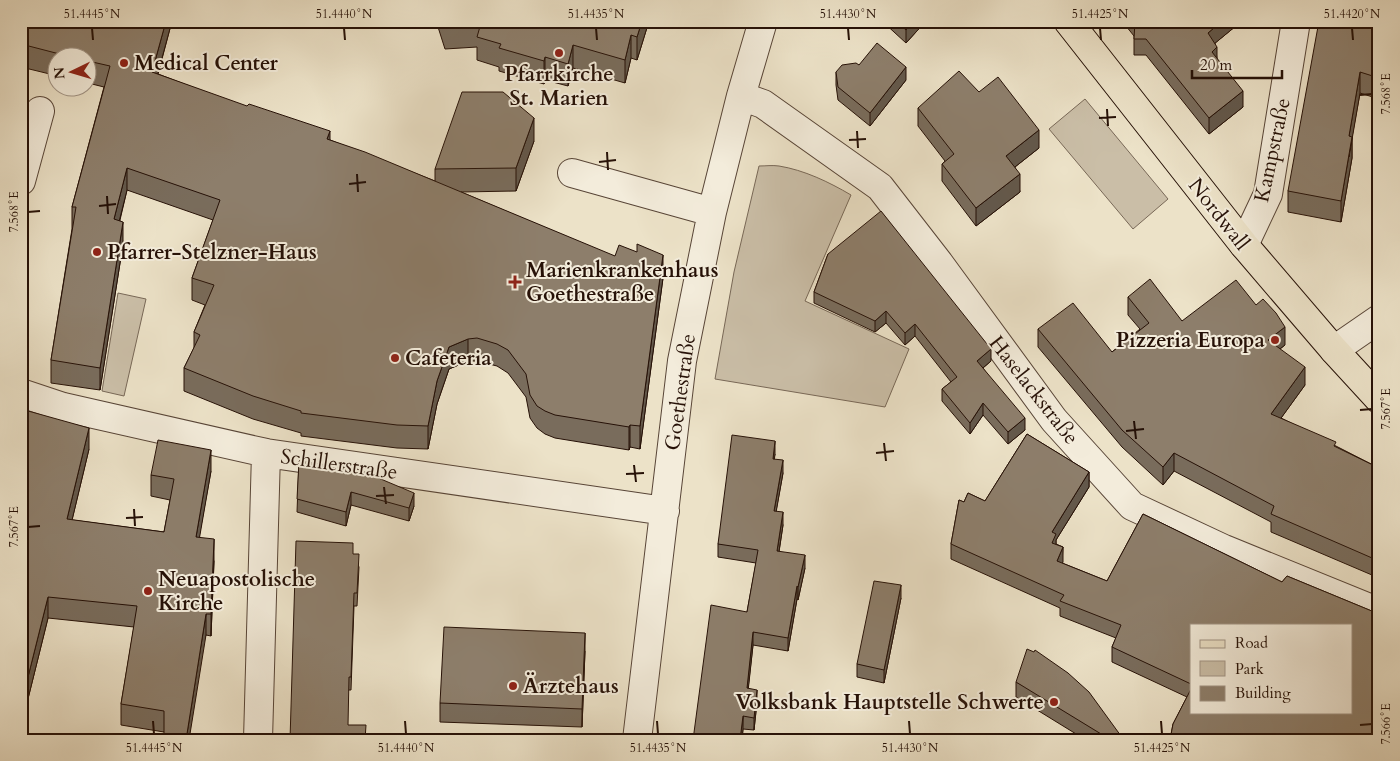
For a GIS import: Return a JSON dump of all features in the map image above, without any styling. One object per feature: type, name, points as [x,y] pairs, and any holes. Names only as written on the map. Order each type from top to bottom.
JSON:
[{"type":"main road","name":"Nordwall","points":[[1068,21],[1244,245],[1334,350],[1379,399]]},
{"type":"street","name":"Goethestraße","points":[[637,740],[682,361],[712,212],[742,96],[764,21]]},
{"type":"street","name":"Kampstraße","points":[[1244,245],[1268,194],[1296,21]]},
{"type":"street","name":"Haselackstraße","points":[[742,96],[763,104],[880,187],[939,263],[1054,420],[1132,506],[1224,549],[1379,612]]},
{"type":"street","points":[[21,181],[40,111]]},
{"type":"street","points":[[572,173],[712,212]]},
{"type":"street","points":[[1334,350],[1379,319]]},
{"type":"street","points":[[21,393],[62,407],[266,453]]},
{"type":"street","name":"Schillerstraße","points":[[258,740],[266,453],[665,511]]},
{"type":"green space","points":[[1085,99],[1168,199],[1133,229],[1049,129]]},
{"type":"green space","points":[[759,166],[779,166],[798,170],[825,181],[851,195],[805,301],[909,349],[885,407],[715,379],[734,272]]},
{"type":"green space","points":[[118,293],[146,299],[124,396],[102,391]]},
{"type":"building","name":"Marienkrankenhaus Goethestraße","points":[[21,21],[166,21],[152,72],[247,106],[249,104],[330,131],[327,139],[365,152],[615,256],[619,245],[637,252],[637,244],[663,255],[640,426],[630,425],[629,427],[555,415],[545,411],[537,406],[530,395],[526,374],[508,350],[497,344],[477,338],[468,339],[449,347],[437,381],[428,426],[397,425],[301,413],[301,411],[253,396],[184,368],[200,335],[194,332],[214,285],[192,278],[220,200],[127,168],[114,219],[123,222],[100,368],[51,360],[76,207],[72,207],[110,66],[98,63],[98,48],[48,48],[48,51],[21,44]]},
{"type":"building","points":[[443,21],[642,21],[637,37],[631,35],[625,60],[573,45],[568,64],[545,57],[544,61],[499,48],[501,44],[477,37],[481,23],[445,26]]},
{"type":"building","points":[[896,21],[914,21],[906,30]]},
{"type":"building","points":[[1135,21],[1222,21],[1208,33],[1217,47],[1212,52],[1243,91],[1209,118],[1146,39],[1134,39]]},
{"type":"building","points":[[1319,21],[1379,21],[1379,78],[1360,72],[1349,136],[1352,137],[1341,201],[1288,191]]},
{"type":"building","points":[[877,43],[906,67],[870,113],[838,87],[836,72],[842,65],[856,63],[859,65]]},
{"type":"building","points":[[959,71],[979,92],[998,77],[1039,130],[1006,156],[1020,174],[976,208],[942,164],[954,154],[918,108]]},
{"type":"building","points":[[462,92],[503,92],[534,118],[516,168],[435,169]]},
{"type":"building","points":[[881,211],[991,349],[977,361],[1025,418],[1008,432],[983,403],[970,423],[942,389],[957,377],[915,324],[905,333],[886,311],[875,321],[814,292],[828,254]]},
{"type":"building","points":[[1150,279],[1182,321],[1236,280],[1256,305],[1263,299],[1276,313],[1285,327],[1268,340],[1305,367],[1271,414],[1336,442],[1334,446],[1379,468],[1379,561],[1271,514],[1274,506],[1174,453],[1163,467],[1122,430],[1038,329],[1073,303],[1112,352],[1149,323],[1128,297]]},
{"type":"building","points":[[21,409],[89,428],[67,519],[164,532],[174,479],[151,475],[158,440],[211,450],[196,537],[214,539],[211,614],[206,614],[186,740],[164,740],[164,711],[121,704],[137,606],[48,597],[21,705]]},
{"type":"building","points":[[1027,434],[1089,472],[1052,532],[1056,534],[1052,543],[1063,547],[1057,561],[1107,581],[1143,514],[1282,582],[1287,576],[1379,614],[1379,740],[1170,740],[1173,724],[1190,691],[1190,714],[1352,714],[1352,624],[1190,624],[1190,684],[1112,647],[1121,625],[1060,601],[1064,595],[951,544],[959,500],[964,502],[968,493],[985,501]]},
{"type":"building","points":[[732,435],[775,441],[773,459],[783,460],[774,511],[783,512],[777,551],[805,555],[797,586],[788,638],[753,632],[747,688],[757,690],[754,718],[743,716],[740,740],[693,740],[711,605],[747,612],[758,550],[718,544]]},
{"type":"building","points":[[299,461],[357,469],[414,493],[409,508],[351,492],[346,512],[297,499]]},
{"type":"building","points":[[296,541],[353,543],[353,554],[359,554],[357,593],[354,593],[348,725],[366,725],[365,740],[290,740]]},
{"type":"building","points":[[874,581],[901,585],[884,670],[857,664]]},
{"type":"building","name":"Ärztehaus","points":[[444,627],[585,633],[582,709],[440,703]]},
{"type":"building","points":[[1027,649],[1034,652],[1035,650],[1068,673],[1089,692],[1121,736],[1133,736],[1134,740],[1033,740],[1033,738],[1106,737],[1016,682]]},
{"type":"place","name":"Pfarrkirche St. Marien","points":[[559,53]]},
{"type":"place","name":"Medical Center","points":[[124,63]]},
{"type":"place","name":"Pfarrer-Stelzner-Haus","points":[[97,252]]},
{"type":"place","name":"Marienkrankenhaus Goethestraße","points":[[515,282]]},
{"type":"place","name":"Pizzeria Europa","points":[[1275,340]]},
{"type":"place","name":"Cafeteria","points":[[395,358]]},
{"type":"place","name":"Neuapostolische Kirche","points":[[148,591]]},
{"type":"place","name":"Ärztehaus","points":[[513,686]]},
{"type":"place","name":"Volksbank Hauptstelle Schwerte","points":[[1054,702]]}]
